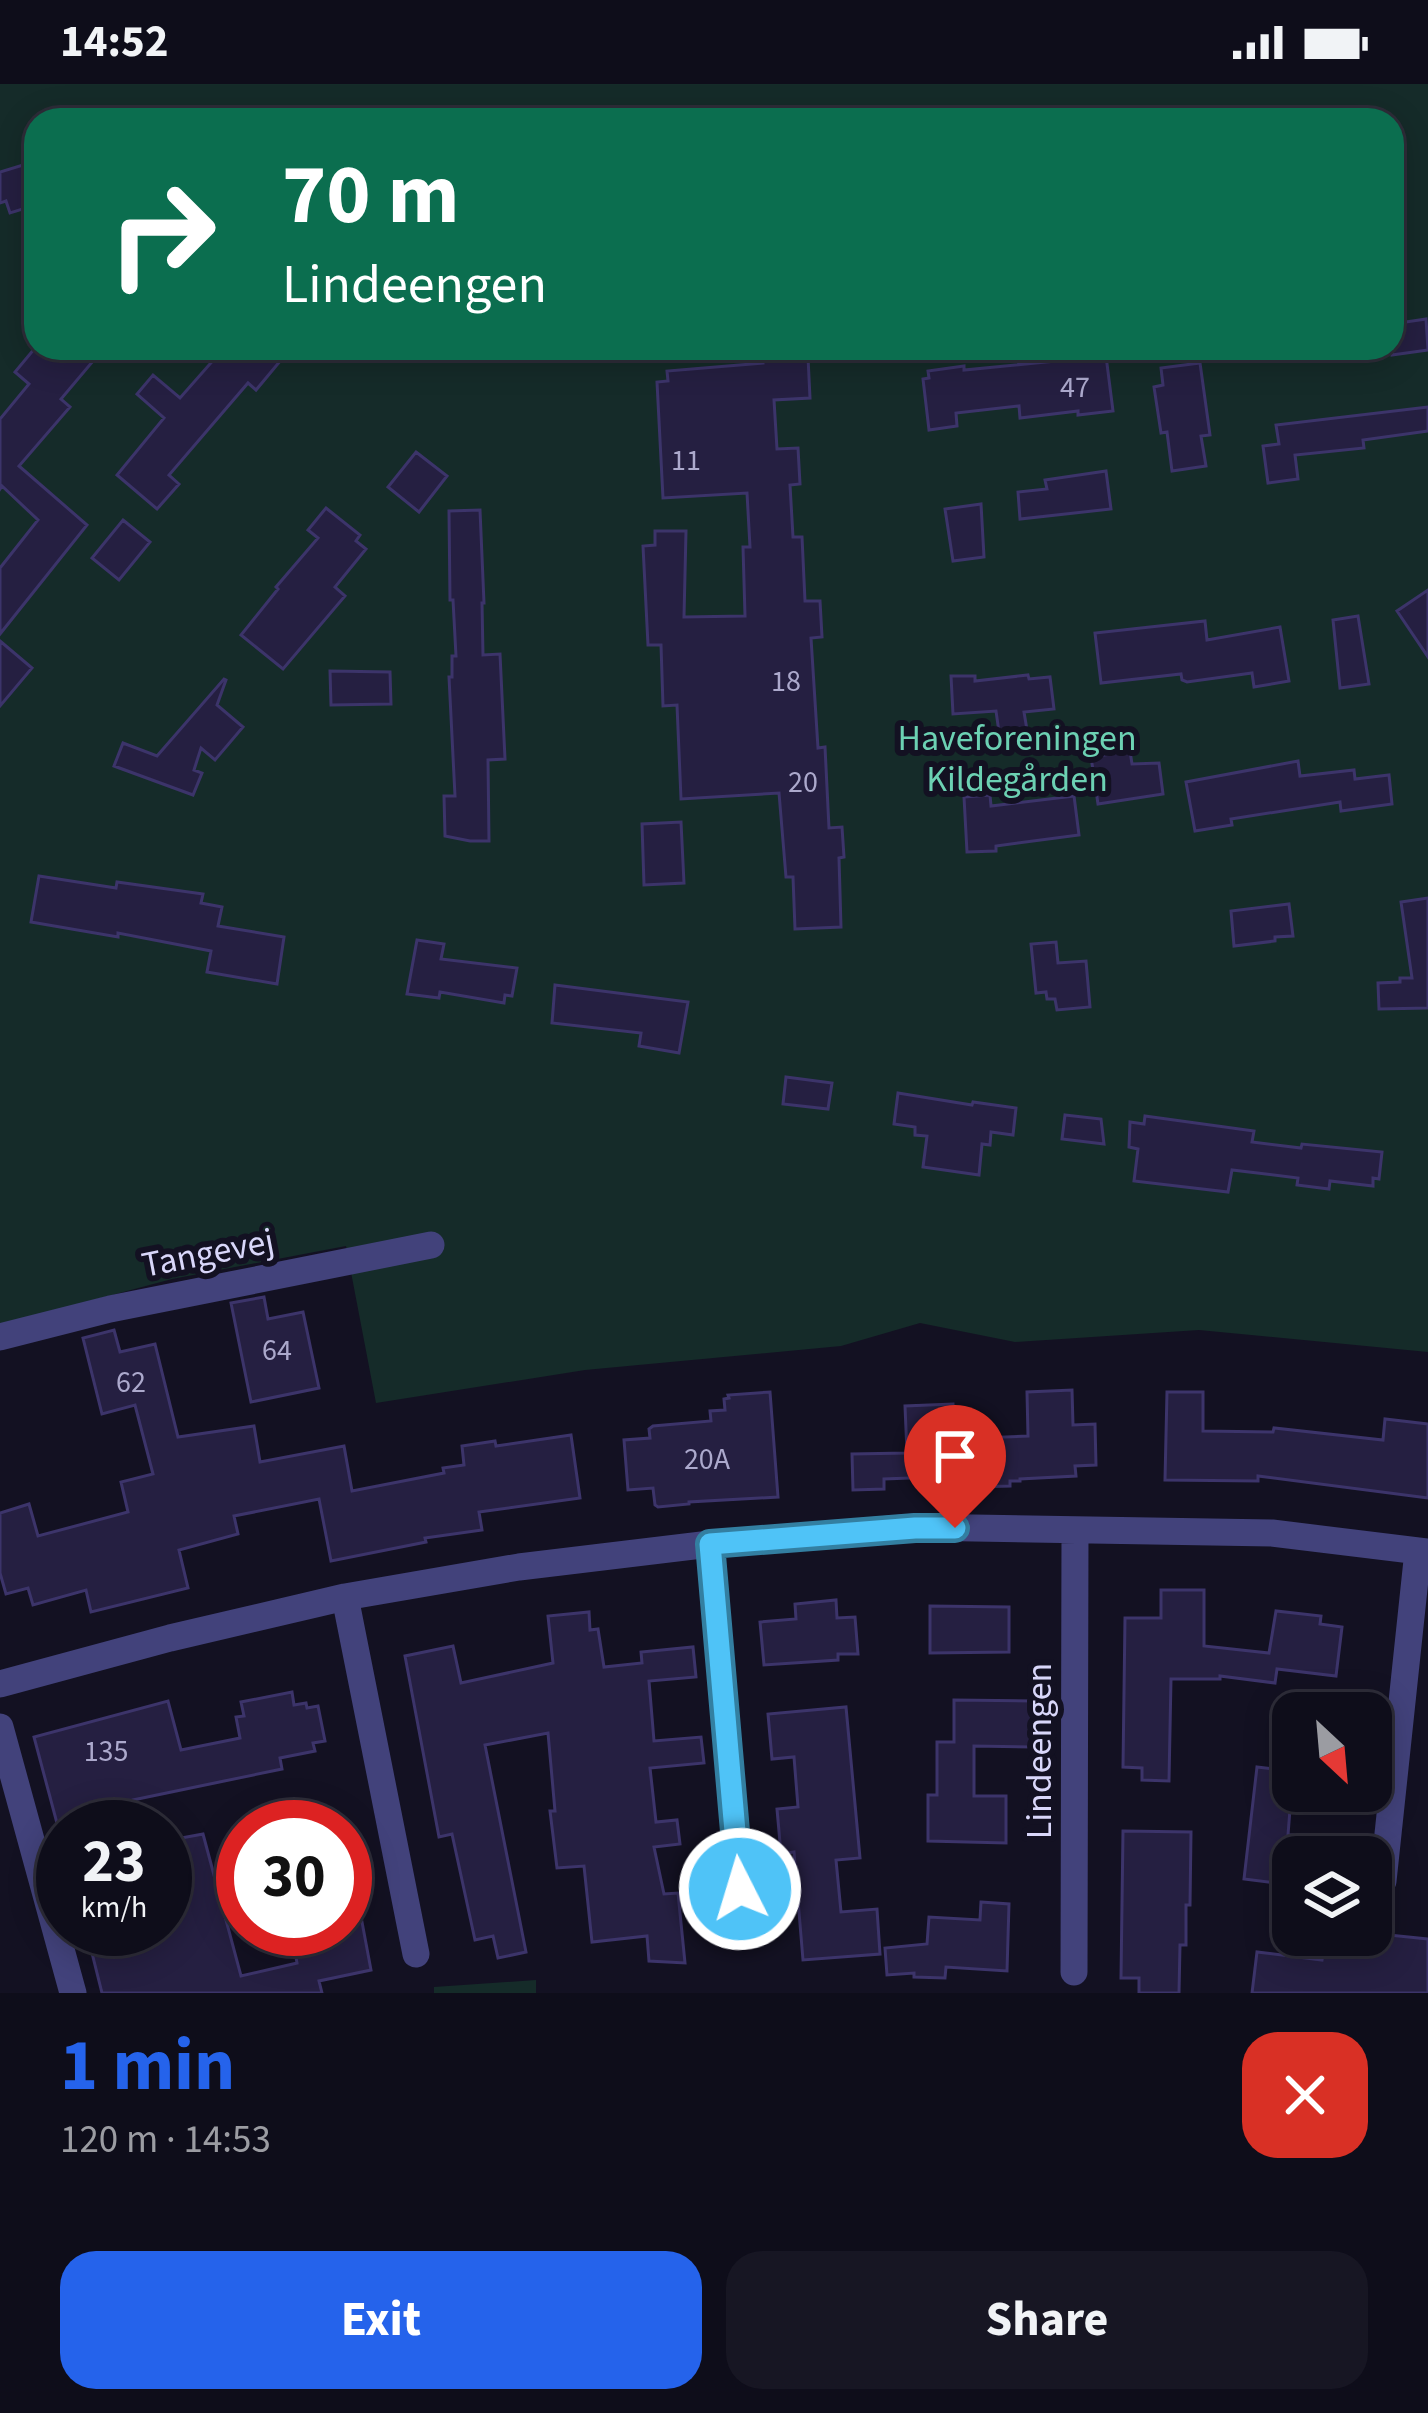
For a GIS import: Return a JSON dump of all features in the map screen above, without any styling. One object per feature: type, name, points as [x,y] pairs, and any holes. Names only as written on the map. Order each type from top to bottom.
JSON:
[{"type":"street","name":"Tangevej","points":[[0,1337],[110,1309],[431,1245]]},
{"type":"street","points":[[0,1684],[345,1597],[519,1568],[710,1544],[915,1528],[1272,1533],[1423,1551],[1388,1836]]},
{"type":"street","name":"Lindeengen","points":[[1074,1972],[1076,1531]]},
{"type":"street","points":[[710,1544],[744,1932]]},
{"type":"street","points":[[345,1597],[416,1954]]},
{"type":"street","points":[[0,1727],[73,1993]]},
{"type":"green space","name":"Haveforeningen Kildegården","points":[[0,84],[1428,84],[1428,1352],[1199,1330],[1015,1342],[920,1323],[841,1346],[585,1370],[376,1403],[346,1246],[172,1279],[0,1325]]},
{"type":"green space","points":[[536,1980],[536,1993],[434,1993],[434,1987]]},
{"type":"building","points":[[24,165],[24,209],[10,213],[6,201],[0,203],[0,172]]},
{"type":"building","points":[[1426,319],[1428,350],[1404,353],[1404,322]]},
{"type":"building","points":[[25,360],[94,360],[61,399],[70,407],[19,466],[87,525],[0,634],[0,568],[38,520],[2,486],[0,489],[0,419],[29,384],[15,372]]},
{"type":"building","points":[[213,360],[281,360],[256,390],[248,383],[169,475],[179,484],[157,509],[117,475],[164,418],[137,394],[153,375],[180,398]]},
{"type":"building","points":[[808,360],[810,398],[774,400],[777,449],[798,448],[800,484],[790,485],[793,537],[802,537],[805,601],[820,601],[822,637],[811,638],[818,748],[825,747],[829,828],[842,827],[841,927],[795,929],[793,877],[786,877],[779,793],[681,799],[677,705],[663,706],[661,645],[648,645],[643,546],[655,545],[655,531],[686,531],[684,617],[745,616],[743,547],[750,547],[747,493],[663,498],[657,382],[668,381],[667,371]]},
{"type":"building","points":[[1107,360],[1113,411],[1020,418],[1019,406],[956,413],[957,426],[929,430],[923,379],[929,378],[928,371],[964,366],[964,370]]},
{"type":"building","points":[[1200,363],[1210,435],[1201,436],[1206,466],[1172,471],[1154,387],[1163,385],[1161,368]]},
{"type":"building","points":[[1428,407],[1428,431],[1363,440],[1364,448],[1295,455],[1298,479],[1268,483],[1263,446],[1279,444],[1276,425]]},
{"type":"building","points":[[416,452],[447,476],[419,512],[388,487]]},
{"type":"building","points":[[1106,471],[1111,509],[1020,519],[1018,492],[1047,489],[1045,480]]},
{"type":"building","points":[[981,504],[984,557],[953,561],[945,509]]},
{"type":"building","points":[[326,508],[360,535],[356,541],[366,549],[335,587],[345,596],[283,669],[241,635],[318,538],[308,530]]},
{"type":"building","points":[[480,510],[483,655],[500,654],[505,759],[488,760],[489,841],[470,841],[445,836],[444,796],[455,796],[449,677],[452,656],[456,656],[449,511]]},
{"type":"building","points":[[123,520],[150,542],[119,580],[92,558]]},
{"type":"building","points":[[1428,590],[1428,657],[1397,611]]},
{"type":"building","points":[[1358,616],[1369,684],[1340,688],[1333,620]]},
{"type":"building","points":[[1205,621],[1207,640],[1280,627],[1289,681],[1254,687],[1252,673],[1187,682],[1181,674],[1101,683],[1095,633]]},
{"type":"building","points":[[0,641],[32,668],[0,706]]},
{"type":"building","points":[[330,671],[390,672],[391,704],[331,705]]},
{"type":"building","points":[[1028,675],[1029,679],[1050,677],[1054,709],[1024,712],[1028,736],[1000,739],[996,711],[953,714],[951,676],[975,676],[975,681]]},
{"type":"building","points":[[224,679],[217,705],[243,727],[215,760],[201,748],[194,770],[202,773],[193,795],[114,766],[123,743],[157,756]]},
{"type":"building","points":[[1130,751],[1132,764],[1159,763],[1163,794],[1098,804],[1091,757]]},
{"type":"building","points":[[1298,761],[1300,776],[1354,770],[1355,779],[1389,775],[1392,804],[1341,811],[1340,802],[1231,819],[1232,825],[1195,831],[1186,782]]},
{"type":"building","points":[[990,795],[991,806],[1074,796],[1079,835],[967,852],[964,797]]},
{"type":"building","points":[[681,822],[684,883],[644,885],[642,824]]},
{"type":"building","points":[[39,876],[203,894],[201,903],[222,907],[218,926],[284,937],[277,984],[207,972],[211,951],[31,922]]},
{"type":"building","points":[[1428,898],[1428,1008],[1379,1009],[1378,983],[1412,978],[1401,902]]},
{"type":"building","points":[[1289,904],[1293,936],[1234,946],[1231,911]]},
{"type":"building","points":[[417,940],[444,944],[441,959],[517,968],[512,996],[505,995],[504,1003],[440,992],[439,998],[407,994]]},
{"type":"building","points":[[1056,942],[1058,963],[1086,961],[1090,1007],[1057,1010],[1055,999],[1047,999],[1046,992],[1036,993],[1031,944]]},
{"type":"building","points":[[555,985],[688,1002],[679,1053],[639,1046],[641,1033],[552,1023]]},
{"type":"building","points":[[786,1077],[832,1083],[828,1109],[783,1104]]},
{"type":"building","points":[[898,1093],[1016,1108],[1013,1135],[991,1132],[990,1145],[982,1144],[979,1175],[923,1167],[927,1136],[915,1135],[915,1127],[894,1124]]},
{"type":"building","points":[[1065,1115],[1101,1119],[1104,1144],[1062,1139]]},
{"type":"building","points":[[1145,1116],[1254,1131],[1252,1142],[1382,1152],[1379,1179],[1373,1178],[1373,1186],[1330,1181],[1329,1189],[1297,1185],[1298,1178],[1232,1170],[1228,1192],[1134,1181],[1138,1149],[1129,1147],[1130,1122],[1144,1124]]},
{"type":"building","points":[[264,1297],[268,1319],[303,1312],[319,1388],[251,1402],[231,1303]]},
{"type":"building","points":[[114,1330],[120,1352],[155,1344],[178,1437],[254,1426],[260,1462],[344,1446],[352,1491],[464,1465],[462,1446],[571,1435],[580,1498],[479,1512],[482,1530],[425,1538],[426,1542],[331,1561],[319,1499],[234,1516],[238,1534],[179,1550],[188,1588],[91,1612],[86,1590],[33,1605],[28,1588],[6,1594],[0,1573],[0,1513],[29,1504],[38,1536],[128,1512],[121,1482],[153,1474],[135,1405],[102,1414],[83,1338]]},
{"type":"building","points":[[1072,1390],[1073,1425],[1095,1424],[1096,1465],[1075,1466],[1076,1476],[1020,1479],[1010,1481],[1010,1486],[936,1488],[936,1477],[884,1479],[884,1489],[853,1490],[852,1454],[907,1453],[905,1406],[953,1404],[954,1439],[1028,1436],[1027,1392]]},
{"type":"building","points":[[770,1392],[778,1497],[658,1507],[653,1488],[628,1490],[624,1440],[650,1438],[653,1426],[711,1421],[710,1411],[725,1410],[728,1395]]},
{"type":"building","points":[[1167,1392],[1203,1392],[1203,1431],[1273,1432],[1274,1428],[1383,1440],[1385,1419],[1428,1424],[1428,1498],[1258,1476],[1258,1481],[1165,1480]]},
{"type":"building","points":[[1161,1590],[1204,1590],[1204,1646],[1269,1653],[1276,1611],[1321,1616],[1320,1624],[1342,1627],[1336,1676],[1277,1669],[1275,1683],[1220,1676],[1171,1679],[1169,1781],[1142,1780],[1142,1768],[1123,1767],[1125,1618],[1161,1618]]},
{"type":"building","points":[[836,1600],[837,1618],[855,1617],[858,1654],[838,1654],[838,1660],[764,1665],[760,1622],[796,1619],[795,1604]]},
{"type":"building","points":[[930,1606],[1009,1607],[1009,1652],[930,1653]]},
{"type":"building","points":[[589,1612],[590,1630],[598,1629],[604,1667],[642,1663],[641,1652],[693,1647],[696,1677],[649,1681],[654,1741],[701,1737],[704,1763],[650,1768],[656,1822],[677,1820],[680,1844],[654,1847],[664,1894],[678,1893],[685,1963],[649,1961],[647,1936],[592,1942],[584,1866],[557,1868],[548,1733],[485,1745],[526,1952],[498,1958],[493,1936],[475,1940],[452,1834],[439,1837],[405,1656],[453,1646],[461,1683],[553,1663],[548,1616]]},
{"type":"building","points":[[292,1692],[294,1705],[318,1706],[325,1741],[313,1743],[315,1751],[280,1758],[282,1769],[133,1800],[51,1800],[34,1737],[168,1701],[181,1750],[240,1738],[236,1717],[244,1716],[241,1702]]},
{"type":"building","points":[[954,1700],[1033,1701],[1032,1747],[974,1746],[974,1796],[1006,1796],[1006,1843],[928,1841],[928,1795],[937,1795],[937,1742],[954,1742]]},
{"type":"building","points":[[846,1707],[860,1858],[836,1860],[841,1912],[877,1909],[880,1954],[803,1960],[794,1852],[781,1854],[777,1809],[798,1807],[794,1757],[772,1759],[768,1714]]},
{"type":"building","points":[[1257,1767],[1272,1769],[1272,1812],[1290,1812],[1288,1835],[1293,1836],[1272,1836],[1272,1882],[1244,1879]]},
{"type":"building","points":[[1123,1831],[1191,1832],[1190,1905],[1186,1905],[1186,1945],[1180,1945],[1179,1993],[1139,1993],[1139,1978],[1121,1978]]},
{"type":"building","points":[[203,1834],[216,1883],[216,1956],[236,1956],[241,1976],[297,1963],[296,1956],[368,1956],[371,1970],[319,1981],[322,1993],[102,1993],[93,1956],[192,1956],[192,1836]]},
{"type":"building","points":[[981,1902],[1009,1904],[1007,1971],[946,1967],[945,1978],[887,1975],[885,1948],[927,1944],[929,1917],[980,1920]]},
{"type":"building","points":[[1392,1935],[1428,1939],[1428,1993],[1252,1993],[1257,1952],[1322,1960],[1323,1956],[1392,1956]]},
{"type":"route","points":[[740,1889],[710,1544],[955,1528]]}]
